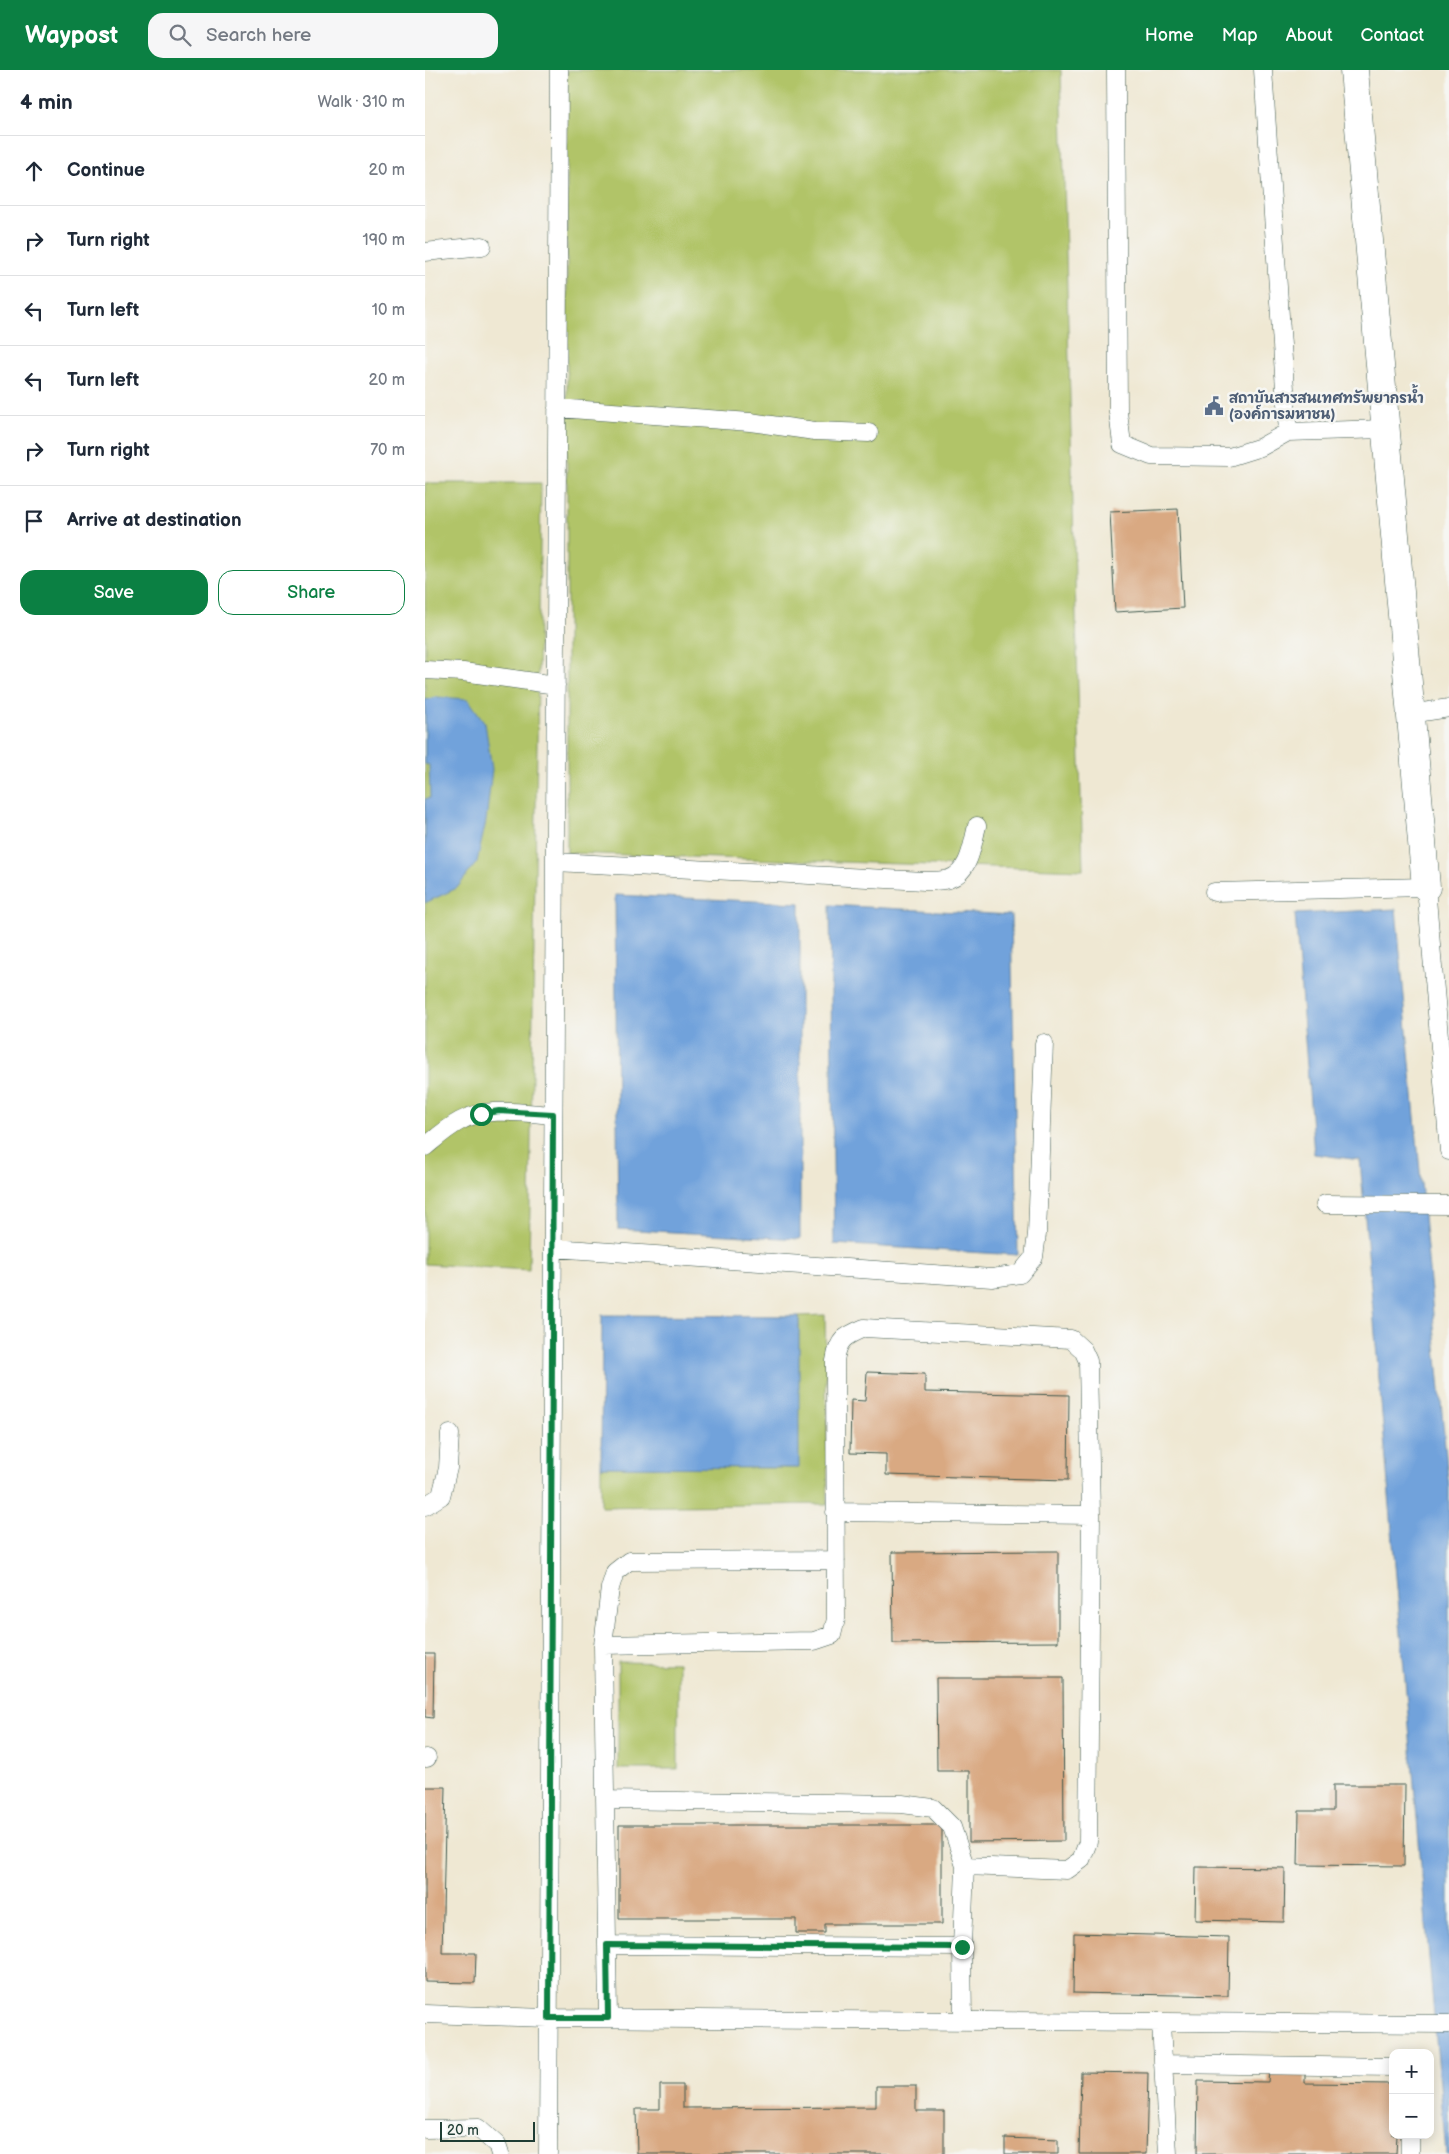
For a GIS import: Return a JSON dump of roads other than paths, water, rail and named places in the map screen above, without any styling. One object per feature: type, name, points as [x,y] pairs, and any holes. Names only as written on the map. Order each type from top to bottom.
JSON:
[{"type":"street","points":[[1354,70],[1409,714],[1426,888]]},
{"type":"lane","points":[[548,2154],[559,70]]},
{"type":"lane","points":[[1116,70],[1118,412],[1122,444],[1151,456],[1229,457],[1261,447],[1288,432],[1384,429]]},
{"type":"lane","points":[[1263,70],[1288,432]]},
{"type":"lane","points":[[425,252],[482,246]]},
{"type":"lane","points":[[557,408],[740,421],[815,431],[869,433]]},
{"type":"lane","points":[[425,670],[463,672],[556,685]]},
{"type":"lane","points":[[1409,714],[1449,708]]},
{"type":"lane","points":[[555,862],[925,881],[948,880],[960,873],[966,863],[977,826]]},
{"type":"lane","points":[[1215,892],[1426,888],[1449,1151]]},
{"type":"lane","points":[[553,1248],[992,1278],[1020,1274],[1034,1257],[1037,1234],[1044,1043]]},
{"type":"lane","points":[[425,1147],[461,1120],[481,1114],[499,1111],[553,1114]]},
{"type":"lane","points":[[1325,1204],[1449,1205]]},
{"type":"lane","points":[[603,1645],[814,1641],[831,1636],[836,1619],[835,1360],[837,1346],[847,1336],[864,1328],[1071,1339],[1083,1350],[1088,1360],[1091,1515],[1088,1842],[1081,1860],[1067,1870],[965,1866]]},
{"type":"lane","points":[[425,1506],[441,1496],[448,1468],[450,1434]]},
{"type":"lane","points":[[835,1512],[1091,1515]]},
{"type":"lane","points":[[608,2018],[603,1645],[610,1588],[615,1572],[629,1561],[836,1560]]},
{"type":"lane","points":[[605,1800],[901,1804],[933,1808],[953,1827],[965,1866],[962,1947],[963,2021]]},
{"type":"lane","points":[[607,1945],[962,1947]]},
{"type":"lane","points":[[425,2014],[549,2018],[1442,2025]]},
{"type":"lane","points":[[1161,2023],[1168,2154]]},
{"type":"lane","points":[[1163,2064],[1389,2066]]},
{"type":"lane","points":[[425,2128],[478,2128],[497,2145],[500,2154]]},
{"type":"lane","points":[[1410,2139],[1410,2154]]},
{"type":"water","points":[[436,697],[468,699],[485,723],[492,769],[486,821],[477,862],[457,888],[425,903],[425,799],[430,798],[429,765],[425,764],[425,700]]},
{"type":"water","points":[[615,895],[800,903],[800,1239],[618,1229]]},
{"type":"water","points":[[830,905],[1011,915],[1018,1255],[834,1244]]},
{"type":"water","points":[[1396,909],[1449,1489],[1449,2154],[1446,2154],[1360,1160],[1314,1154],[1295,914]]},
{"type":"water","points":[[602,1315],[799,1316],[799,1468],[601,1467]]},
{"type":"place","name":"สถาบันสารสนเทศทรัพยากรน้ำ (องค์การมหาชน)","points":[[1214,406]]}]
